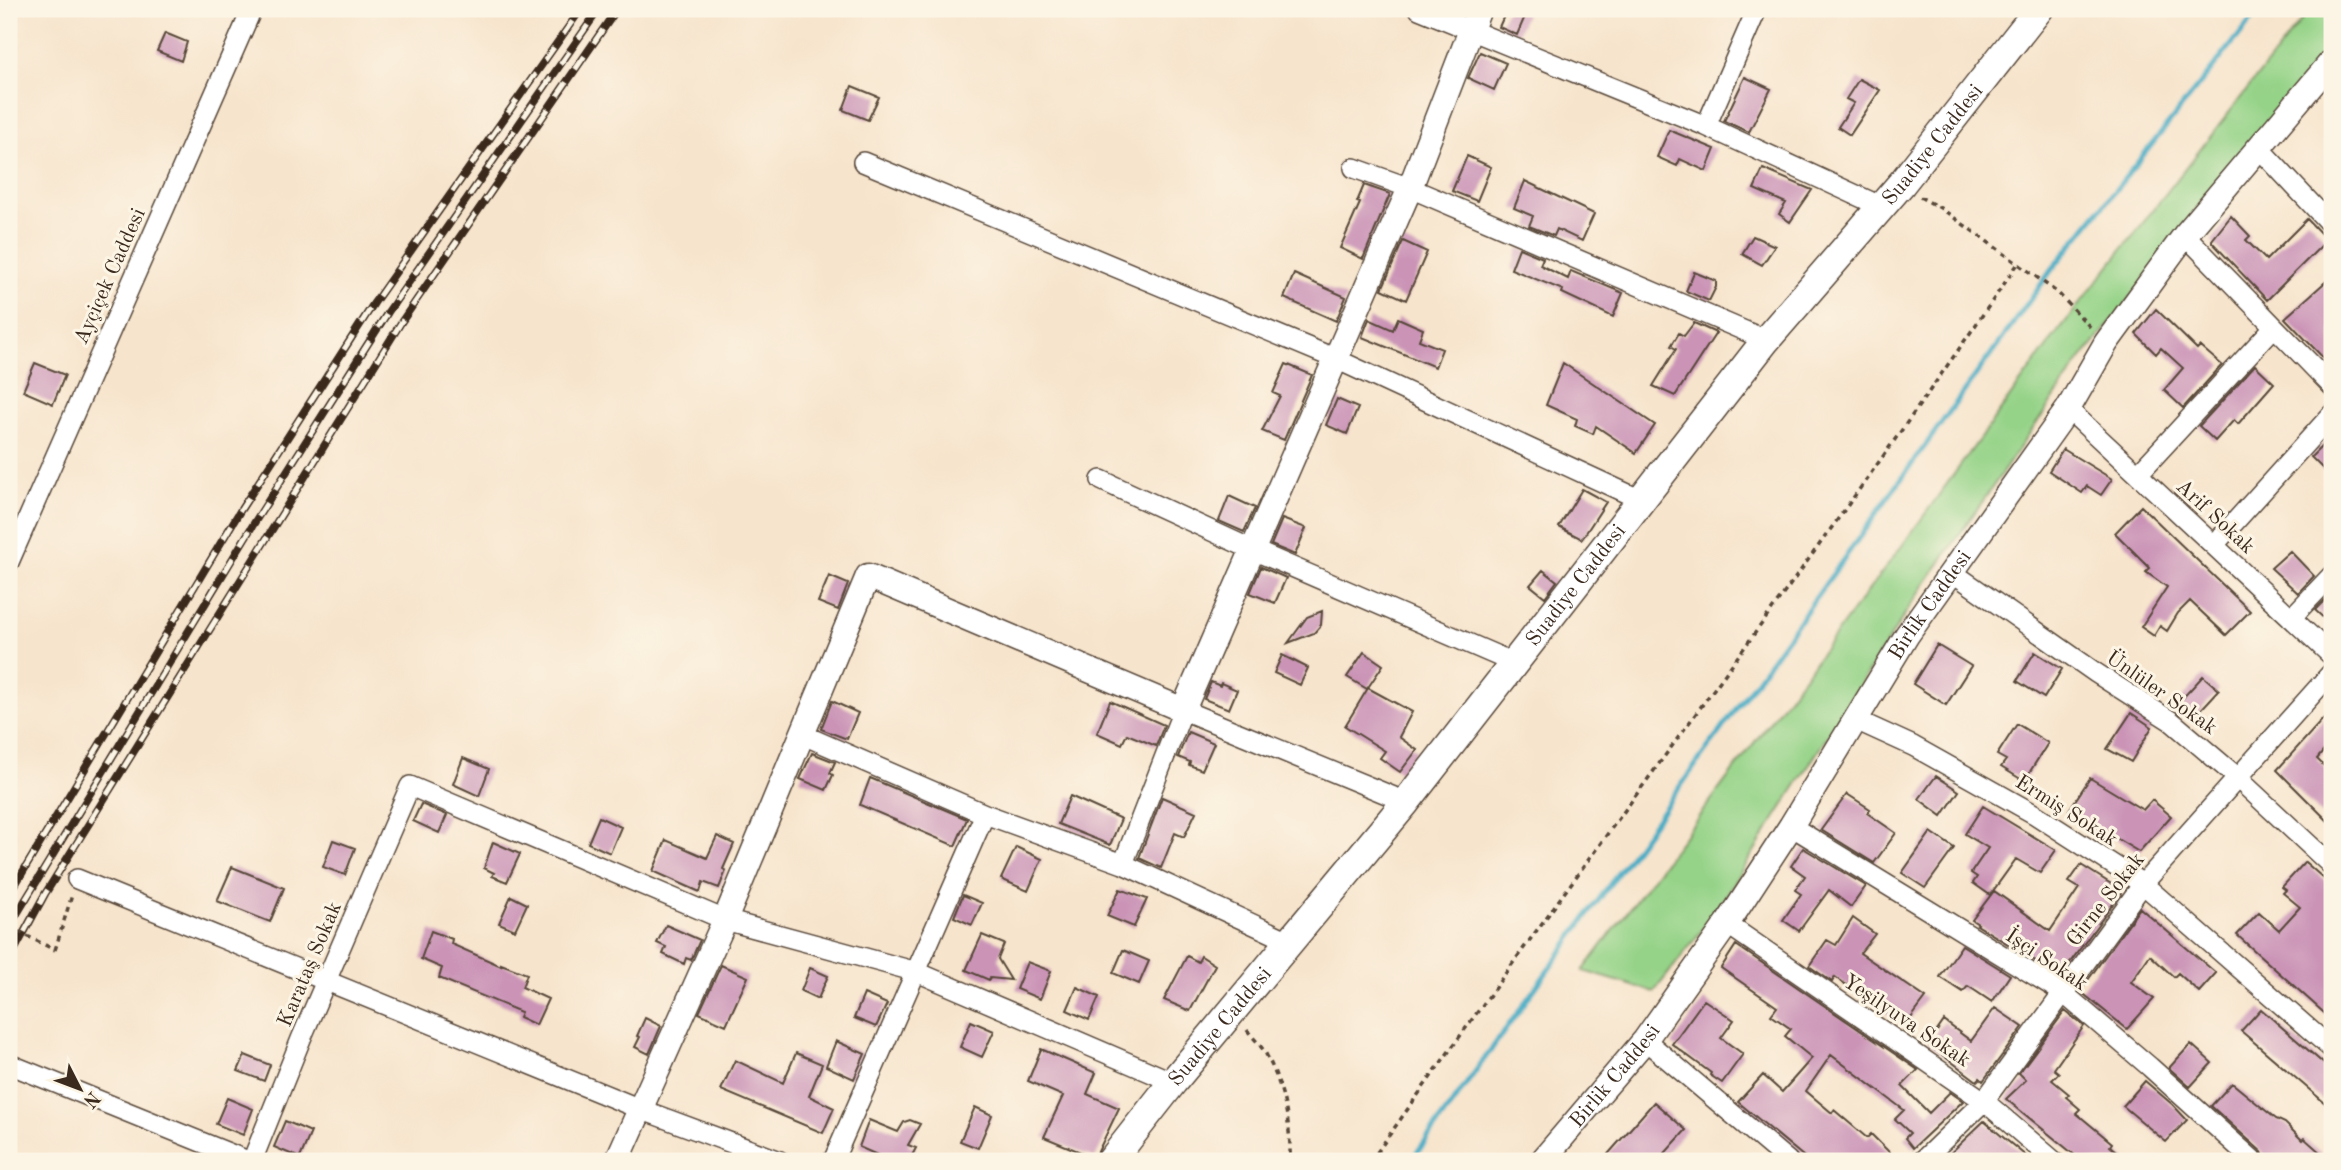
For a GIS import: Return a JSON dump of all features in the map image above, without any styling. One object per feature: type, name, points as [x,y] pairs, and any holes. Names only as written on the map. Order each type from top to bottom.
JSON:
[{"type":"main road","name":"Suadiye Caddesi","points":[[1111,1161],[1172,1082],[1406,803],[1766,340],[1902,183],[2039,9]]},
{"type":"street","name":"Ayçiçek Caddesi","points":[[9,562],[252,9]]},
{"type":"street","points":[[1419,9],[1474,19],[1881,206]]},
{"type":"street","points":[[1706,126],[1757,9]]},
{"type":"street","points":[[1124,864],[1183,710],[1410,188],[1474,19]]},
{"type":"street","name":"Birlik Caddesi","points":[[1542,1161],[1645,1040],[1727,924],[1791,826],[1907,635],[2068,408],[2106,343],[2185,235],[2331,64]]},
{"type":"street","points":[[2259,148],[2332,226]]},
{"type":"street","points":[[863,162],[1336,359],[1641,500]]},
{"type":"street","points":[[1354,168],[1410,188],[1766,340]]},
{"type":"street","points":[[2185,235],[2332,386]]},
{"type":"street","points":[[2138,474],[2274,327]]},
{"type":"street","name":"Arif Sokak","points":[[2068,408],[2332,656]]},
{"type":"street","points":[[2214,545],[2332,414]]},
{"type":"street","points":[[1101,480],[1253,550],[1514,663]]},
{"type":"street","name":"Ünlüler Sokak","points":[[1952,572],[2096,673],[2171,721],[2238,778],[2332,866]]},
{"type":"street","points":[[2291,618],[2332,575]]},
{"type":"street","points":[[617,1161],[725,920],[868,576],[1406,803]]},
{"type":"street","name":"Girne Sokak","points":[[1922,1161],[1984,1101],[2143,884],[2332,673]]},
{"type":"street","name":"Ermiş Sokak","points":[[1856,720],[1913,746],[2036,815],[2143,884],[2332,1049]]},
{"type":"street","points":[[801,734],[985,814],[1124,864],[1289,941]]},
{"type":"street","name":"Karataş Sokak","points":[[250,1161],[410,786],[725,920]]},
{"type":"street","points":[[834,1161],[985,814]]},
{"type":"street","name":"İşçi Sokak","points":[[1791,826],[2062,992],[2254,1161]]},
{"type":"street","points":[[77,879],[640,1109],[780,1161]]},
{"type":"street","points":[[725,920],[917,972],[1172,1082]]},
{"type":"street","name":"Yeşilyuva Sokak","points":[[1727,924],[1984,1101],[2054,1161]]},
{"type":"street","points":[[1645,1040],[1788,1161]]},
{"type":"street","points":[[9,1065],[250,1161]]},
{"type":"path","points":[[1902,183],[2031,273],[2059,295],[2106,343]]},
{"type":"path","points":[[1371,1161],[1534,933],[1925,400],[2017,265]]},
{"type":"path","points":[[9,927],[55,950],[77,879]]},
{"type":"path","points":[[1233,1011],[1266,1053],[1273,1071],[1289,1121],[1290,1161]]},
{"type":"green space","points":[[2310,9],[2332,9],[2332,48],[2082,358],[1912,603],[1715,913],[1654,992],[1583,971],[1901,547],[2053,338]]},
{"type":"building","points":[[1507,9],[1516,9],[1526,14],[1517,35],[1499,27]]},
{"type":"building","points":[[165,33],[187,42],[181,61],[157,51]]},
{"type":"building","points":[[1480,52],[1506,63],[1494,90],[1468,78]]},
{"type":"building","points":[[1745,77],[1771,89],[1749,132],[1724,121]]},
{"type":"building","points":[[1859,79],[1880,90],[1850,135],[1838,127],[1854,103],[1846,99]]},
{"type":"building","points":[[852,86],[879,97],[868,120],[843,110]]},
{"type":"building","points":[[1669,130],[1715,149],[1706,171],[1680,159],[1677,166],[1657,157]]},
{"type":"building","points":[[1467,156],[1491,167],[1477,201],[1452,191]]},
{"type":"building","points":[[1763,169],[1812,190],[1790,222],[1779,214],[1786,203],[1754,189]]},
{"type":"building","points":[[1525,181],[1594,214],[1582,241],[1557,229],[1554,236],[1529,226],[1533,216],[1514,208]]},
{"type":"building","points":[[1364,185],[1390,194],[1363,259],[1340,248],[1360,203],[1357,202]]},
{"type":"building","points":[[2231,216],[2250,236],[2246,240],[2266,260],[2307,219],[2327,240],[2267,300],[2212,242]]},
{"type":"building","points":[[1753,236],[1775,246],[1762,265],[1742,254]]},
{"type":"building","points":[[1403,241],[1427,252],[1406,300],[1382,289]]},
{"type":"building","points":[[1519,248],[1543,258],[1540,265],[1568,279],[1571,271],[1623,293],[1613,317],[1562,293],[1563,290],[1511,269]]},
{"type":"building","points":[[1694,272],[1716,281],[1709,301],[1686,291]]},
{"type":"building","points":[[1294,274],[1346,297],[1336,321],[1284,298]]},
{"type":"building","points":[[2332,276],[2332,367],[2285,318]]},
{"type":"building","points":[[2156,309],[2197,349],[2200,346],[2222,365],[2183,408],[2164,390],[2183,368],[2161,348],[2156,354],[2136,334]]},
{"type":"building","points":[[1398,318],[1423,329],[1419,340],[1442,349],[1435,367],[1362,337],[1369,319],[1393,330]]},
{"type":"building","points":[[1694,323],[1716,333],[1675,396],[1653,386],[1676,349],[1671,346],[1679,333],[1684,336]]},
{"type":"building","points":[[35,363],[65,375],[53,404],[23,391]]},
{"type":"building","points":[[1563,363],[1655,425],[1636,453],[1596,426],[1593,434],[1575,426],[1577,419],[1546,405]]},
{"type":"building","points":[[1286,364],[1312,375],[1284,440],[1262,431],[1280,396],[1273,393]]},
{"type":"building","points":[[2255,365],[2274,383],[2238,424],[2234,420],[2215,441],[2199,426]]},
{"type":"building","points":[[1337,399],[1358,408],[1347,434],[1326,425]]},
{"type":"building","points":[[2332,436],[2332,478],[2311,457]]},
{"type":"building","points":[[2063,449],[2112,479],[2101,495],[2087,486],[2082,493],[2049,471]]},
{"type":"building","points":[[1582,489],[1606,502],[1582,539],[1559,527]]},
{"type":"building","points":[[1229,496],[1255,508],[1244,532],[1219,521]]},
{"type":"building","points":[[2141,506],[2250,611],[2226,635],[2190,601],[2178,613],[2167,631],[2160,626],[2154,636],[2141,627],[2167,587],[2146,572],[2150,568],[2115,533]]},
{"type":"building","points":[[1282,519],[1306,528],[1295,555],[1271,545]]},
{"type":"building","points":[[2290,551],[2314,576],[2298,593],[2271,568]]},
{"type":"building","points":[[1261,567],[1286,578],[1275,603],[1250,593]]},
{"type":"building","points":[[1543,570],[1557,581],[1545,597],[1530,585]]},
{"type":"building","points":[[829,576],[848,584],[838,610],[818,602]]},
{"type":"building","points":[[2332,593],[2332,626],[2315,610]]},
{"type":"building","points":[[1322,611],[1321,625],[1314,633],[1288,643],[1307,617]]},
{"type":"building","points":[[1937,645],[1971,666],[1946,705],[1913,684]]},
{"type":"building","points":[[1364,652],[1383,665],[1367,689],[1347,677]]},
{"type":"building","points":[[2035,652],[2062,669],[2044,698],[2017,681]]},
{"type":"building","points":[[1282,655],[1308,668],[1300,685],[1274,673]]},
{"type":"building","points":[[2203,676],[2219,690],[2196,715],[2178,703]]},
{"type":"building","points":[[1211,682],[1237,690],[1229,709],[1204,699]]},
{"type":"building","points":[[1368,688],[1412,712],[1399,737],[1417,750],[1400,772],[1380,758],[1385,751],[1345,726]]},
{"type":"building","points":[[832,701],[858,713],[847,739],[821,729]]},
{"type":"building","points":[[1110,701],[1164,725],[1156,746],[1127,734],[1122,744],[1097,733]]},
{"type":"building","points":[[2332,709],[2332,741],[2317,759],[2332,774],[2332,825],[2277,770]]},
{"type":"building","points":[[2131,713],[2152,727],[2131,762],[2107,749]]},
{"type":"building","points":[[2017,724],[2048,743],[2024,781],[2001,767],[2006,760],[1997,755]]},
{"type":"building","points":[[1188,732],[1214,743],[1202,770],[1178,757]]},
{"type":"building","points":[[812,753],[835,762],[826,790],[800,779]]},
{"type":"building","points":[[463,758],[489,769],[479,796],[453,784]]},
{"type":"building","points":[[1936,776],[1959,791],[1942,816],[1919,799]]},
{"type":"building","points":[[870,778],[967,819],[955,846],[860,805]]},
{"type":"building","points":[[2090,778],[2143,810],[2152,800],[2171,816],[2139,852],[2069,810]]},
{"type":"building","points":[[1847,794],[1870,809],[1867,813],[1896,833],[1874,863],[1821,830]]},
{"type":"building","points":[[1070,796],[1121,819],[1110,845],[1058,824]]},
{"type":"building","points":[[1162,797],[1196,812],[1184,837],[1175,833],[1161,868],[1139,858]]},
{"type":"building","points":[[421,804],[447,815],[439,833],[413,821]]},
{"type":"building","points":[[1983,806],[2056,850],[2040,873],[2016,859],[1990,895],[1973,883],[1977,877],[1971,873],[1988,848],[1965,834]]},
{"type":"building","points":[[599,817],[621,827],[610,853],[588,843]]},
{"type":"building","points":[[1931,832],[1954,848],[1925,888],[1902,873]]},
{"type":"building","points":[[717,836],[734,844],[723,869],[726,871],[719,888],[703,882],[700,892],[653,871],[666,840],[707,858]]},
{"type":"building","points":[[333,840],[355,848],[345,875],[323,867]]},
{"type":"building","points":[[493,842],[520,854],[507,882],[492,876],[494,873],[484,868]]},
{"type":"building","points":[[1016,847],[1042,859],[1028,891],[1001,879]]},
{"type":"building","points":[[1803,848],[1866,886],[1851,907],[1829,890],[1799,931],[1783,920],[1801,894],[1795,890],[1805,876],[1791,866]]},
{"type":"building","points":[[2305,862],[2332,886],[2332,1020],[2237,935],[2259,912],[2279,930],[2300,907],[2283,893],[2286,890],[2282,887]]},
{"type":"building","points":[[2081,865],[2121,893],[2060,976],[1972,920],[1994,891],[2050,931],[2079,888],[2069,882]]},
{"type":"building","points":[[232,867],[284,888],[270,922],[217,901]]},
{"type":"building","points":[[1120,889],[1147,899],[1134,927],[1107,916]]},
{"type":"building","points":[[963,895],[982,903],[972,925],[954,917]]},
{"type":"building","points":[[511,896],[527,904],[515,930],[499,923]]},
{"type":"building","points":[[2140,908],[2216,973],[2199,992],[2178,973],[2174,977],[2150,955],[2131,982],[2154,999],[2127,1029],[2080,991]]},
{"type":"building","points":[[1853,918],[1875,934],[1860,953],[1926,998],[1905,1026],[1835,977],[1832,982],[1809,966],[1827,940],[1836,945]]},
{"type":"building","points":[[666,925],[700,940],[691,960],[686,958],[684,964],[663,954],[666,947],[657,943]]},
{"type":"building","points":[[431,931],[452,939],[451,944],[501,966],[527,974],[522,987],[548,999],[536,1025],[519,1017],[521,1012],[439,978],[442,968],[421,959]]},
{"type":"building","points":[[982,935],[1004,944],[998,959],[1011,980],[989,980],[966,970]]},
{"type":"building","points":[[1736,945],[1918,1070],[1902,1086],[1929,1113],[1950,1092],[1963,1101],[1913,1148],[1905,1138],[1910,1133],[1895,1119],[1904,1110],[1831,1055],[1806,1091],[1867,1138],[1871,1134],[1898,1161],[1809,1161],[1738,1102],[1763,1075],[1782,1092],[1812,1058],[1785,1036],[1791,1029],[1771,1015],[1777,1007],[1721,968]]},
{"type":"building","points":[[1962,945],[2010,975],[1992,1002],[1968,986],[1963,992],[1940,977]]},
{"type":"building","points":[[1123,950],[1149,961],[1139,984],[1113,973]]},
{"type":"building","points":[[1187,956],[1198,962],[1201,956],[1215,965],[1190,1011],[1164,1000]]},
{"type":"building","points":[[1027,962],[1051,971],[1040,999],[1016,989]]},
{"type":"building","points":[[721,965],[748,977],[726,1025],[699,1013]]},
{"type":"building","points":[[810,968],[828,976],[818,999],[801,991]]},
{"type":"building","points":[[1077,987],[1099,997],[1089,1020],[1067,1010]]},
{"type":"building","points":[[864,994],[887,1004],[876,1027],[854,1018]]},
{"type":"building","points":[[1704,1000],[1734,1020],[1721,1038],[1743,1054],[1722,1083],[1672,1044]]},
{"type":"building","points":[[1995,1008],[2023,1027],[1983,1081],[1980,1078],[1977,1081],[1928,1044],[1944,1021],[1971,1041]]},
{"type":"building","points":[[2261,1009],[2332,1071],[2332,1109],[2241,1031]]},
{"type":"building","points":[[2065,1011],[2084,1026],[2054,1069],[2059,1073],[2052,1080],[2069,1094],[2066,1097],[2080,1109],[2076,1113],[2112,1143],[2110,1146],[2128,1161],[2082,1161],[2006,1099],[2026,1080],[2019,1073]]},
{"type":"building","points":[[645,1018],[661,1026],[649,1054],[635,1047]]},
{"type":"building","points":[[971,1021],[994,1031],[982,1057],[960,1047]]},
{"type":"building","points":[[836,1041],[865,1054],[854,1079],[826,1066]]},
{"type":"building","points":[[2191,1044],[2212,1063],[2190,1087],[2169,1068]]},
{"type":"building","points":[[1041,1049],[1096,1073],[1087,1094],[1119,1108],[1095,1158],[1044,1137],[1063,1096],[1028,1081]]},
{"type":"building","points":[[796,1053],[822,1064],[809,1096],[834,1108],[823,1133],[721,1090],[735,1060],[783,1083]]},
{"type":"building","points":[[245,1055],[270,1065],[264,1081],[238,1071]]},
{"type":"building","points":[[2145,1081],[2187,1120],[2166,1142],[2123,1106]]},
{"type":"building","points":[[2232,1083],[2330,1161],[2266,1161],[2262,1152],[2211,1106]]},
{"type":"building","points":[[227,1098],[253,1109],[243,1135],[216,1124]]},
{"type":"building","points":[[1654,1102],[1686,1130],[1658,1161],[1602,1161]]},
{"type":"building","points":[[975,1107],[992,1115],[978,1148],[960,1141]]},
{"type":"building","points":[[869,1120],[898,1132],[904,1122],[910,1120],[920,1124],[908,1145],[916,1148],[909,1161],[882,1161],[884,1158],[859,1147]]},
{"type":"building","points":[[285,1121],[311,1132],[300,1158],[274,1147]]},
{"type":"building","points":[[1984,1121],[2004,1138],[2032,1161],[1942,1161]]},
{"type":"waterway","points":[[1411,1161],[2050,272],[2260,9]]},
{"type":"railway","points":[[9,895],[240,511],[374,303],[581,9]]},
{"type":"railway","points":[[9,927],[256,520],[388,312],[599,9]]},
{"type":"railway","points":[[9,960],[45,894],[402,321],[617,9]]}]
